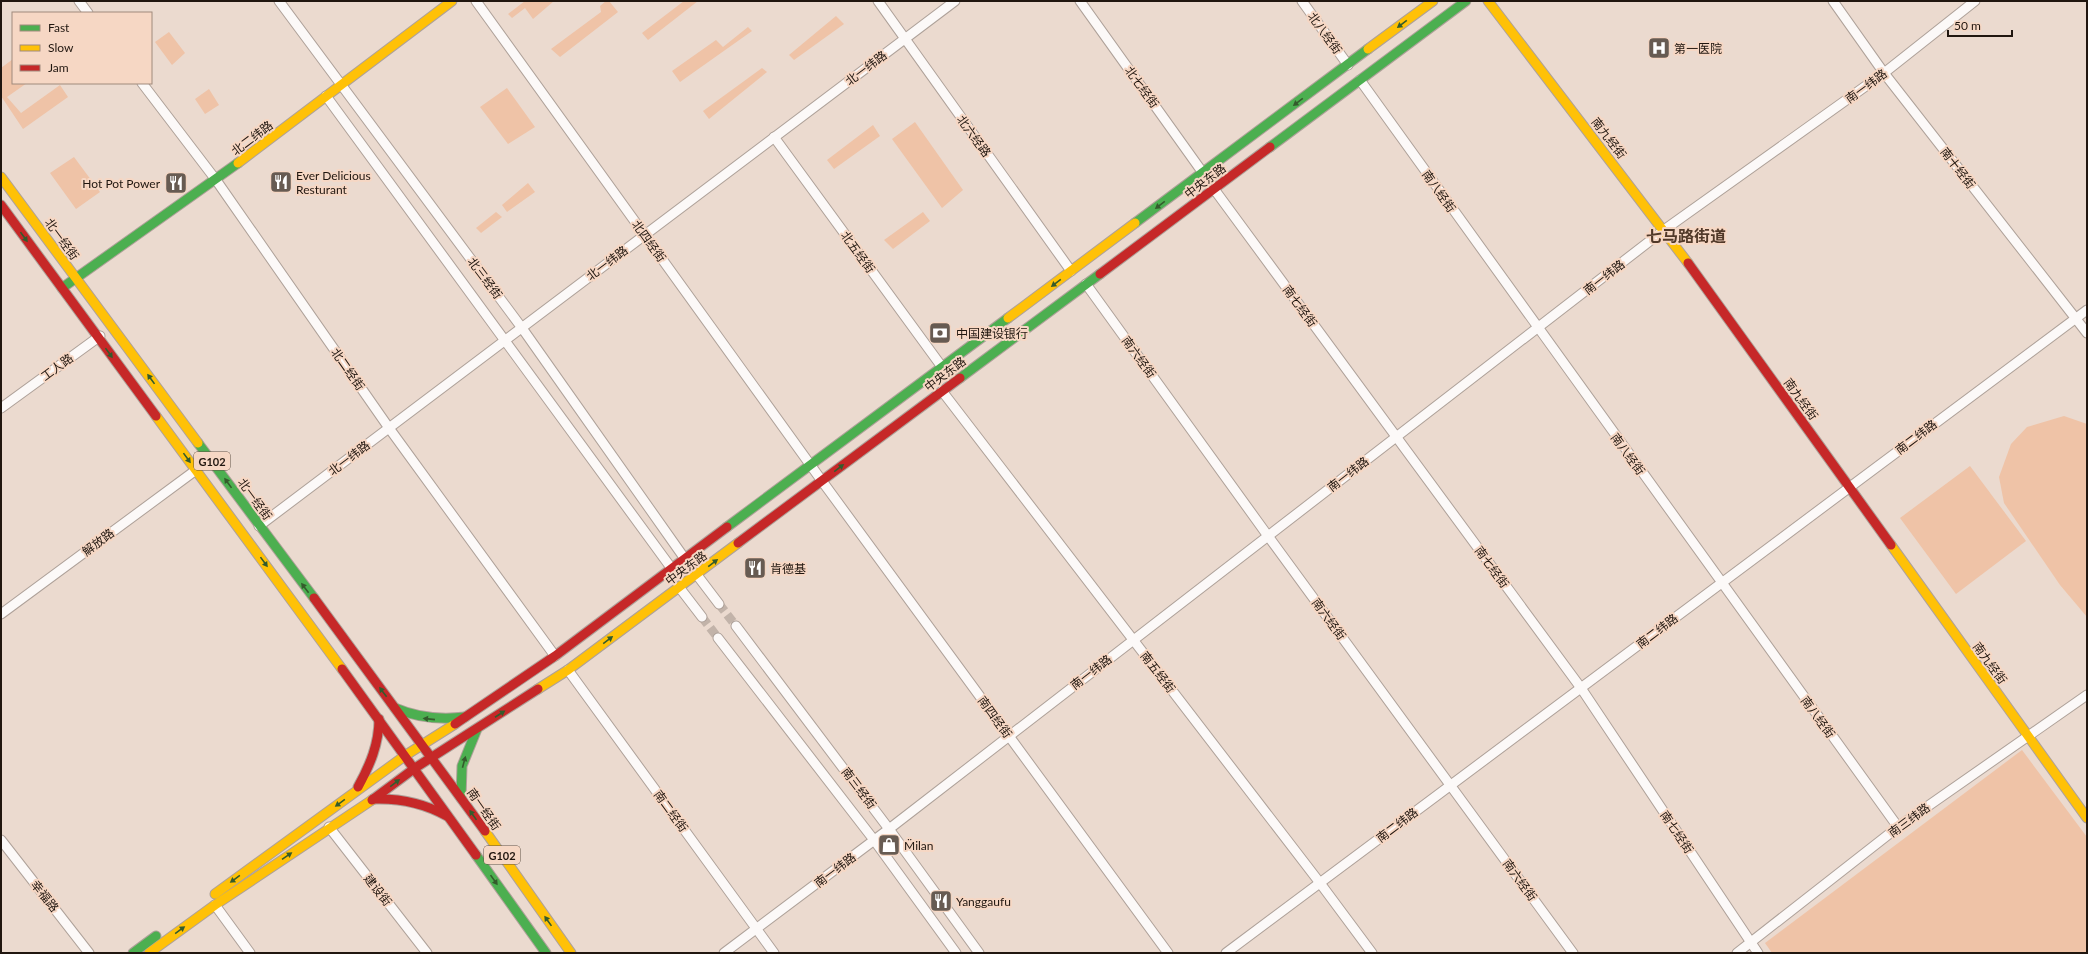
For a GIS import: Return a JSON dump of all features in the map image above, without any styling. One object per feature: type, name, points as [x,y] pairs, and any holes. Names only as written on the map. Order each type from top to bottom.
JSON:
[{"type":"main road","name":"北二纬路","points":[[62,288],[216,180],[452,1]]},
{"type":"main road","name":"中央东路","points":[[133,953],[406,755],[423,746],[555,656],[1433,1]]},
{"type":"main road","name":"中央东路","points":[[149,953],[215,905],[372,799],[415,768],[568,670],[679,587],[698,575],[942,391],[1466,1]]},
{"type":"main road","name":"南九经街","points":[[1488,1],[1664,230],[2087,818]]},
{"type":"main road","name":"北一经街","points":[[1,177],[432,758]]},
{"type":"main road","name":"G102","points":[[1,206],[406,755],[546,953]]},
{"type":"main road","points":[[395,708],[425,719],[446,720],[465,717]]},
{"type":"main road","points":[[355,792],[371,764],[377,748],[380,734],[379,719]]},
{"type":"main road","points":[[462,798],[462,766],[477,729]]},
{"type":"main road","name":"南一经街","points":[[432,758],[462,798],[571,953]]},
{"type":"main road","points":[[372,799],[385,798],[418,803],[441,812],[451,819]]},
{"type":"street","points":[[79,1],[87,12]]},
{"type":"street","name":"北三经街","points":[[279,1],[522,328],[685,559]]},
{"type":"street","name":"北四经街","points":[[476,1],[822,481]]},
{"type":"street","name":"北六经路","points":[[878,1],[1071,271]]},
{"type":"street","name":"北一纬路","points":[[260,526],[955,1]]},
{"type":"street","name":"北七经街","points":[[1080,1],[1203,173]]},
{"type":"street","name":"北八经街","points":[[1302,1],[1348,65]]},
{"type":"street","name":"南十经街","points":[[1832,1],[1884,73],[2087,333]]},
{"type":"street","name":"南一纬路","points":[[724,953],[757,930],[889,829],[1664,230],[1884,73],[1975,1]]},
{"type":"street","name":"南八经街","points":[[1360,80],[1537,328],[1898,827]]},
{"type":"street","name":"北二经街","points":[[143,84],[216,180],[389,428],[555,656]]},
{"type":"street","points":[[326,96],[672,569]]},
{"type":"street","name":"北五经街","points":[[774,137],[942,367]]},
{"type":"street","name":"南七经街","points":[[1214,189],[1581,688],[1758,953]]},
{"type":"street","name":"南六经街","points":[[1086,284],[1573,953]]},
{"type":"street","name":"南二纬路","points":[[1226,953],[2087,310]]},
{"type":"street","name":"工人路","points":[[1,408],[98,337],[114,328]]},
{"type":"street","name":"南五经街","points":[[942,391],[1320,883],[1372,953]]},
{"type":"street","name":"解放路","points":[[1,614],[196,470]]},
{"type":"street","name":"南四经街","points":[[822,481],[1168,953]]},
{"type":"street","points":[[698,575],[719,604]]},
{"type":"street","points":[[679,587],[702,617]]},
{"type":"street","name":"南三经街","points":[[736,626],[889,829],[979,953]]},
{"type":"street","points":[[718,638],[874,840],[956,953]]},
{"type":"street","name":"南二经街","points":[[568,670],[774,953]]},
{"type":"street","name":"南三纬路","points":[[1737,953],[1898,827],[2087,695]]},
{"type":"street","name":"建设街","points":[[329,827],[427,953]]},
{"type":"street","name":"幸福路","points":[[1,840],[89,953]]},
{"type":"street","points":[[215,905],[250,953]]},
{"type":"shaded area","points":[[525,1],[554,1],[533,19],[525,8],[512,18],[508,14]]},
{"type":"shaded area","points":[[606,1],[609,1],[618,12],[560,57],[551,49],[601,12],[600,6]]},
{"type":"shaded area","points":[[684,1],[698,1],[648,40],[642,33]]},
{"type":"shaded area","points":[[836,16],[844,24],[794,60],[789,55]]},
{"type":"shaded area","points":[[748,27],[752,31],[680,82],[672,71],[716,40],[723,47]]},
{"type":"shaded area","points":[[169,32],[185,53],[172,65],[155,42]]},
{"type":"shaded area","points":[[12,60],[12,84],[26,84],[7,97],[21,113],[60,85],[68,97],[23,129],[1,96],[1,68]]},
{"type":"shaded area","points":[[762,68],[767,72],[709,119],[703,111]]},
{"type":"shaded area","points":[[507,88],[535,127],[508,144],[480,107]]},
{"type":"shaded area","points":[[209,89],[219,105],[205,114],[195,99]]},
{"type":"shaded area","points":[[915,122],[963,190],[942,208],[892,139]]},
{"type":"shaded area","points":[[873,125],[880,136],[834,169],[827,160]]},
{"type":"shaded area","points":[[74,157],[100,192],[76,209],[50,173]]},
{"type":"shaded area","points":[[528,183],[535,192],[507,212],[502,205]]},
{"type":"shaded area","points":[[496,212],[502,217],[481,233],[476,228]]},
{"type":"shaded area","points":[[923,212],[930,221],[893,249],[884,240]]},
{"type":"shaded area","points":[[2064,416],[2087,424],[2087,617],[2060,585],[2004,503],[1999,477],[2011,444],[2027,427]]},
{"type":"shaded area","points":[[1970,466],[2026,541],[1956,594],[1900,518]]},
{"type":"shaded area","points":[[2022,750],[2087,837],[2087,953],[1772,953],[1765,943]]},
{"type":"tunnel","points":[[719,604],[736,626]]},
{"type":"tunnel","points":[[702,617],[718,638]]},
{"type":"traffic: fast","points":[[1270,147],[1466,1]]},
{"type":"traffic: fast","points":[[1135,223],[1368,49]]},
{"type":"traffic: fast","points":[[62,288],[238,163]]},
{"type":"traffic: fast","points":[[960,378],[1100,274]]},
{"type":"traffic: fast","points":[[727,527],[1008,318]]},
{"type":"traffic: fast","points":[[198,443],[314,598]]},
{"type":"traffic: fast","points":[[395,708],[421,716],[447,718],[465,717]]},
{"type":"traffic: fast","points":[[461,798],[462,766],[477,729]]},
{"type":"traffic: fast","points":[[476,855],[546,953]]},
{"type":"traffic: fast","points":[[133,953],[156,936]]},
{"type":"traffic: slow","points":[[238,163],[452,1]]},
{"type":"traffic: slow","points":[[1368,49],[1433,1]]},
{"type":"traffic: slow","points":[[1488,1],[1688,263]]},
{"type":"traffic: slow","points":[[1,177],[198,443]]},
{"type":"traffic: slow","points":[[1008,318],[1135,223]]},
{"type":"traffic: slow","points":[[156,416],[342,669]]},
{"type":"traffic: slow","points":[[538,689],[568,670],[738,543]]},
{"type":"traffic: slow","points":[[1891,545],[2087,818]]},
{"type":"traffic: slow","points":[[215,894],[406,755],[455,724]]},
{"type":"traffic: slow","points":[[149,953],[215,905],[372,800]]},
{"type":"traffic: slow","points":[[485,831],[571,953]]},
{"type":"traffic: jam","points":[[1100,274],[1270,147]]},
{"type":"traffic: jam","points":[[1,205],[156,416]]},
{"type":"traffic: jam","points":[[1688,263],[1891,545]]},
{"type":"traffic: jam","points":[[738,543],[960,378]]},
{"type":"traffic: jam","points":[[455,724],[555,656],[727,527]]},
{"type":"traffic: jam","points":[[314,598],[485,831]]},
{"type":"traffic: jam","points":[[342,669],[476,855]]},
{"type":"traffic: jam","points":[[372,800],[415,768],[538,689]]},
{"type":"traffic: jam","points":[[358,787],[376,746],[379,719]]},
{"type":"traffic: jam","points":[[373,799],[393,799],[412,802],[438,811],[447,816]]},
{"type":"place","name":"第一医院","points":[[1659,48]]},
{"type":"place","name":"Ever Delicious Resturant","points":[[281,182]]},
{"type":"place","name":"Hot Pot Power","points":[[176,183]]},
{"type":"place","name":"中国建设银行","points":[[940,333]]},
{"type":"place","name":"肯德基","points":[[755,568]]},
{"type":"place","name":"M̈ilan","points":[[889,845]]},
{"type":"place","name":"Yanggaufu","points":[[941,901]]},
{"type":"district","name":"七马路街道","points":[[1686,235]]}]
